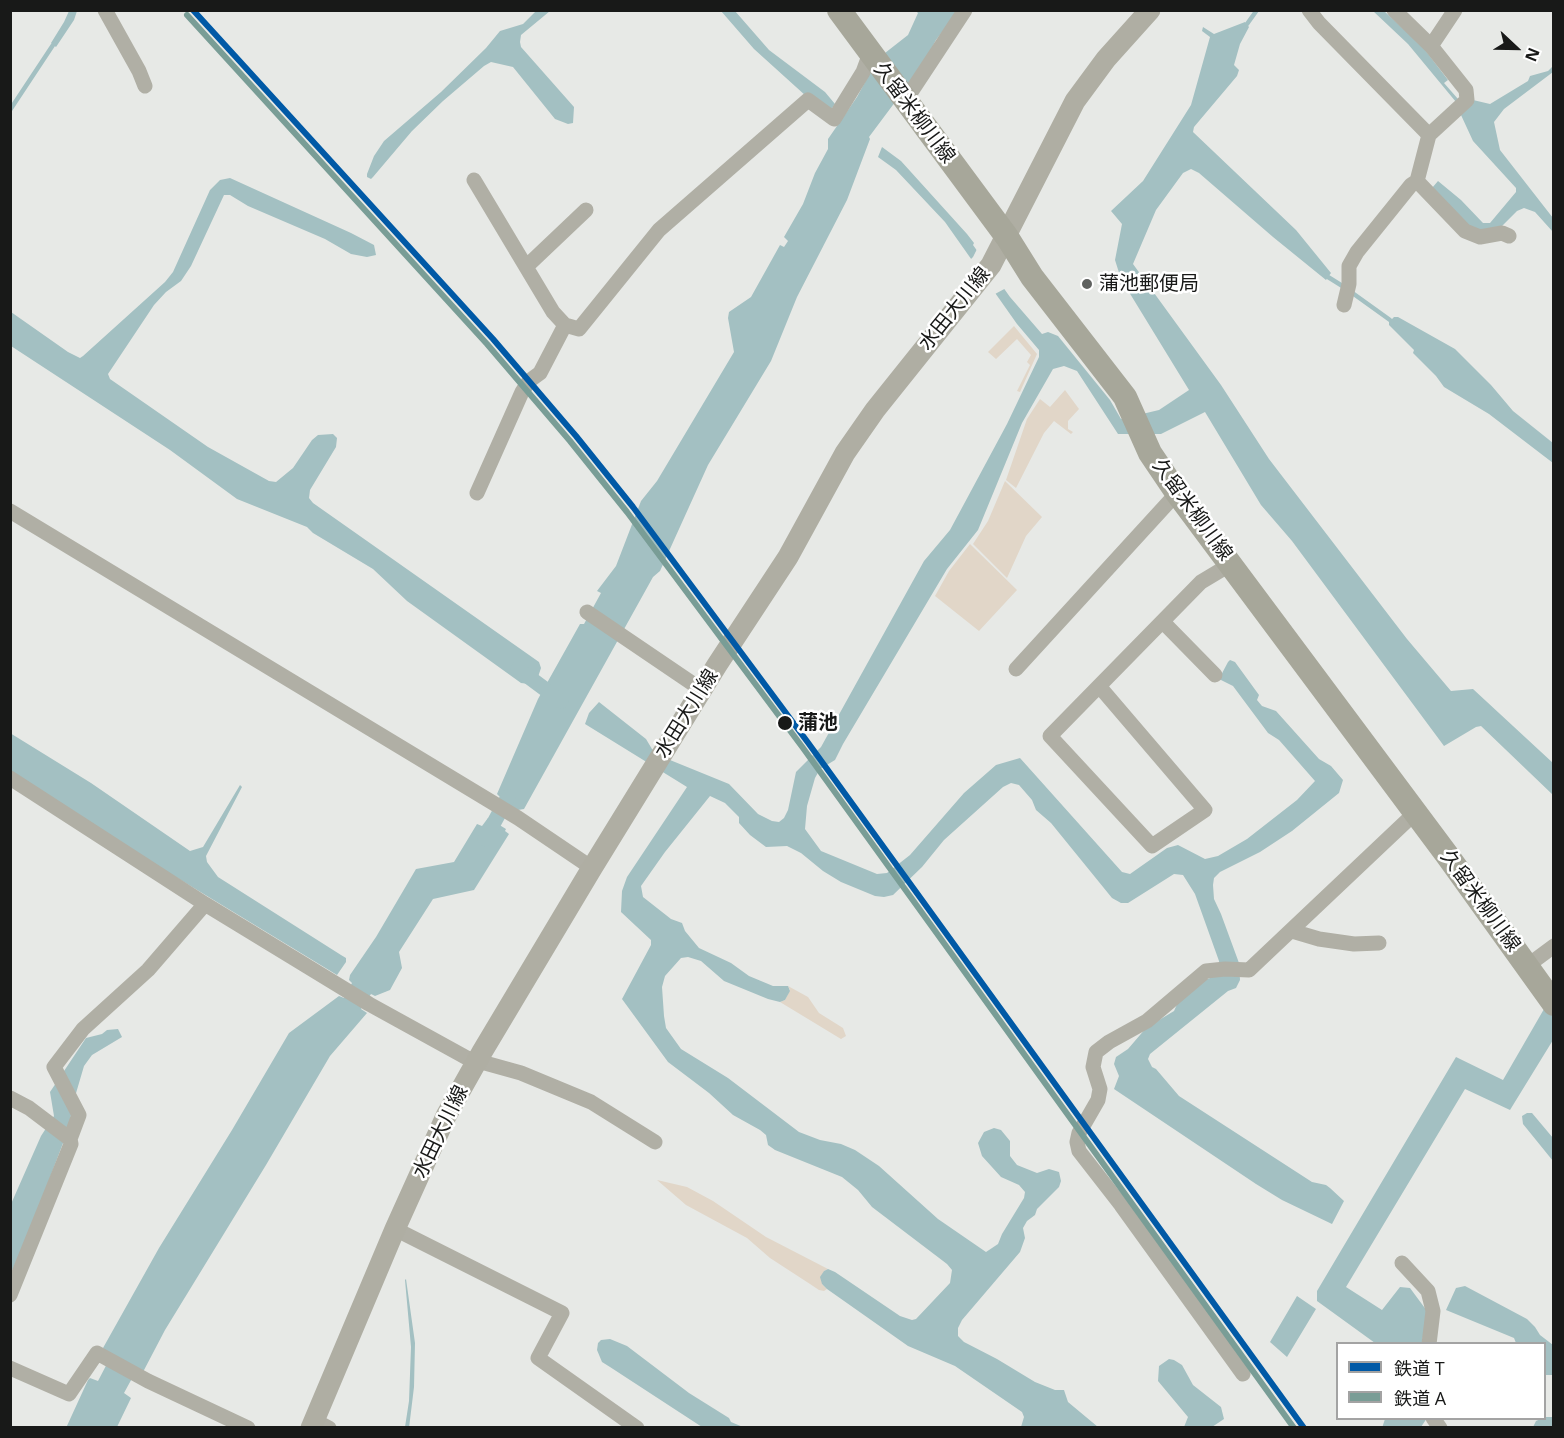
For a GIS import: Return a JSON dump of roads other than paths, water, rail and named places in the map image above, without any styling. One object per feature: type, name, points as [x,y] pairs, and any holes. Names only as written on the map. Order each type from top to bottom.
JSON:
[{"type":"main road","name":"久留米柳川線","points":[[839,10],[1007,237],[1032,277],[1125,397],[1150,453],[1177,493],[1554,1004]]},
{"type":"main road","name":"水田大川線","points":[[318,1425],[395,1229],[446,1116],[477,1062],[592,868],[702,690],[788,557],[845,453],[875,410],[987,271],[1007,237],[1075,101],[1106,59],[1150,10]]},
{"type":"street","points":[[105,10],[145,86]]},
{"type":"street","points":[[904,99],[965,10]]},
{"type":"street","points":[[1309,10],[1429,135]]},
{"type":"street","points":[[1344,305],[1349,284],[1349,266],[1357,252],[1411,185],[1417,181],[1429,135],[1467,100],[1466,90],[1431,46],[1394,10]]},
{"type":"street","points":[[1431,46],[1455,10]]},
{"type":"street","points":[[474,180],[553,312],[565,325],[579,329],[659,230],[808,100],[834,119],[873,57]]},
{"type":"street","points":[[1417,181],[1466,231],[1480,237],[1502,233],[1509,236]]},
{"type":"street","points":[[527,266],[586,210]]},
{"type":"street","points":[[477,493],[522,392],[529,381],[540,373],[565,325]]},
{"type":"street","points":[[1016,669],[1177,493]]},
{"type":"street","points":[[10,511],[480,794],[592,868]]},
{"type":"street","points":[[1099,687],[1205,810],[1152,846],[1050,736],[1201,582],[1231,564]]},
{"type":"street","points":[[587,612],[702,690]]},
{"type":"street","points":[[1163,622],[1215,675]]},
{"type":"street","points":[[10,778],[205,904],[369,1004],[477,1062],[521,1073],[591,1102],[655,1142]]},
{"type":"street","points":[[1243,1374],[1128,1214],[1078,1151],[1079,1133],[1098,1100],[1100,1089],[1093,1066],[1096,1052],[1147,1021],[1206,971],[1249,970],[1415,813]]},
{"type":"street","points":[[10,1295],[71,1144],[70,1139],[79,1115],[54,1067],[83,1029],[148,970],[205,904]]},
{"type":"street","points":[[1292,931],[1318,939],[1354,944],[1379,943]]},
{"type":"street","points":[[1527,966],[1554,946]]},
{"type":"street","points":[[10,1098],[30,1108],[70,1139]]},
{"type":"street","points":[[395,1229],[562,1313],[538,1358],[637,1428]]},
{"type":"street","points":[[1402,1263],[1428,1291],[1433,1311],[1428,1342]]},
{"type":"street","points":[[10,1368],[69,1394],[97,1353],[148,1381],[248,1428]]},
{"type":"water","points":[[69,11],[77,11],[74,20],[56,47],[51,43]]},
{"type":"water","points":[[536,11],[550,11],[521,35],[521,47],[574,107],[573,123],[568,124],[555,119],[513,67],[491,62],[443,101],[412,131],[371,179],[367,177],[374,156],[384,141],[441,92],[500,31],[523,24]]},
{"type":"water","points":[[721,11],[735,11],[769,50],[825,92],[835,104],[827,115],[754,49]]},
{"type":"water","points":[[916,11],[958,11],[936,40],[922,66],[869,137],[847,200],[797,297],[771,361],[708,465],[660,571],[653,577],[524,809],[518,810],[498,802],[500,797],[497,794],[538,699],[580,624],[584,624],[601,593],[597,591],[616,566],[641,501],[657,481],[734,352],[729,312],[751,297],[780,245],[784,247],[788,241],[784,237],[803,204],[815,173],[828,149],[828,139],[857,97],[871,71],[885,53],[908,35],[918,13]]},
{"type":"water","points":[[1373,11],[1384,11],[1422,46],[1448,80],[1444,83],[1458,99],[1456,102],[1408,44]]},
{"type":"water","points":[[1245,22],[1249,27],[1240,44],[1234,65],[1239,70],[1237,76],[1194,127],[1193,132],[1296,230],[1331,273],[1326,280],[1199,173],[1191,169],[1183,173],[1156,210],[1133,264],[1221,385],[1269,459],[1407,639],[1451,691],[1473,689],[1553,763],[1553,795],[1481,726],[1444,746],[1292,541],[1261,505],[1205,412],[1161,434],[1118,434],[1077,371],[1064,366],[1053,369],[1022,423],[978,530],[947,569],[835,760],[820,769],[807,806],[805,829],[821,851],[877,874],[887,873],[910,855],[964,793],[996,765],[1020,758],[1122,872],[1130,874],[1167,848],[1178,845],[1205,859],[1218,856],[1247,839],[1297,800],[1315,781],[1279,740],[1268,733],[1233,686],[1219,679],[1228,662],[1230,660],[1235,662],[1259,695],[1257,700],[1262,706],[1276,711],[1319,759],[1331,766],[1343,780],[1339,793],[1292,831],[1260,852],[1220,872],[1214,878],[1214,899],[1239,963],[1240,980],[1236,988],[1228,991],[1150,1054],[1148,1059],[1152,1067],[1179,1096],[1312,1182],[1330,1188],[1344,1201],[1332,1224],[1282,1200],[1256,1184],[1114,1089],[1119,1076],[1114,1064],[1116,1057],[1128,1049],[1146,1028],[1174,1011],[1179,1000],[1205,980],[1220,974],[1219,961],[1195,894],[1183,875],[1174,874],[1128,903],[1121,903],[1112,898],[1051,823],[1036,810],[1032,800],[1019,785],[1011,783],[1003,787],[944,840],[922,867],[893,895],[875,896],[841,882],[801,853],[787,846],[766,847],[750,835],[739,823],[739,817],[725,803],[710,796],[641,886],[643,897],[671,919],[682,923],[685,931],[699,948],[731,963],[749,976],[773,986],[788,986],[790,991],[785,1000],[780,1002],[768,999],[724,981],[701,961],[688,957],[681,958],[665,976],[662,987],[666,1028],[681,1049],[728,1078],[799,1132],[855,1150],[879,1166],[938,1219],[986,1252],[998,1244],[1024,1198],[1025,1192],[1019,1185],[1001,1177],[982,1156],[978,1143],[984,1132],[994,1128],[1001,1130],[1010,1141],[1010,1156],[1017,1165],[1037,1173],[1049,1169],[1059,1172],[1061,1181],[1059,1187],[1037,1209],[1035,1215],[1027,1221],[1023,1228],[1025,1238],[1020,1252],[962,1320],[958,1328],[958,1336],[964,1342],[1035,1382],[1055,1390],[1064,1390],[1068,1402],[1098,1427],[1021,1427],[1024,1417],[1022,1412],[955,1366],[908,1346],[827,1289],[820,1277],[828,1269],[835,1272],[900,1316],[912,1320],[916,1319],[950,1283],[952,1270],[947,1264],[872,1207],[858,1190],[842,1177],[775,1150],[768,1145],[766,1135],[760,1130],[733,1115],[709,1093],[668,1062],[622,999],[651,945],[651,940],[621,912],[622,891],[627,877],[687,787],[585,724],[589,713],[599,702],[646,739],[652,749],[670,760],[729,784],[758,814],[779,822],[788,810],[796,772],[821,747],[924,561],[950,530],[1007,424],[1039,357],[1039,350],[1017,324],[945,222],[896,170],[878,157],[882,147],[901,161],[967,234],[1010,297],[1042,334],[1048,332],[1058,336],[1110,400],[1121,419],[1159,410],[1189,390],[1121,279],[1115,260],[1122,224],[1111,211],[1143,181],[1191,105],[1210,37],[1202,31],[1203,27],[1214,34]]},
{"type":"water","points":[[1553,66],[1553,72],[1504,109],[1494,122],[1500,150],[1553,218],[1553,232],[1535,212],[1524,208],[1517,211],[1502,226],[1485,232],[1468,226],[1432,188],[1438,181],[1461,200],[1483,223],[1490,223],[1516,192],[1516,188],[1473,141],[1461,115],[1473,100],[1490,104],[1528,81],[1530,76],[1548,71]]},
{"type":"water","points":[[230,178],[374,245],[376,255],[367,257],[351,254],[325,239],[248,206],[230,195],[224,195],[191,266],[181,281],[154,305],[108,374],[110,379],[208,447],[269,481],[276,482],[293,468],[318,435],[333,434],[337,438],[336,447],[310,490],[309,498],[539,662],[541,668],[538,677],[529,684],[521,683],[407,601],[373,569],[313,533],[307,527],[237,499],[170,450],[11,346],[11,312],[68,352],[80,358],[83,356],[165,282],[173,272],[210,190],[220,180]]},
{"type":"water","points":[[1394,317],[1398,317],[1455,349],[1513,411],[1553,443],[1553,463],[1489,414],[1444,387],[1413,353],[1414,350],[1389,325]]},
{"type":"water","points":[[10,733],[91,783],[190,851],[203,847],[240,785],[242,787],[206,856],[207,862],[218,877],[346,958],[346,962],[337,975],[133,851],[11,772]]},
{"type":"water","points":[[488,818],[506,829],[505,831],[509,834],[474,890],[433,899],[399,952],[402,968],[390,990],[375,996],[371,994],[361,1009],[367,1013],[330,1056],[165,1330],[143,1372],[136,1371],[124,1393],[131,1398],[117,1427],[66,1428],[88,1380],[90,1378],[98,1381],[110,1358],[103,1348],[159,1248],[289,1033],[339,996],[344,998],[352,983],[349,980],[350,975],[376,937],[416,869],[454,862],[477,824],[482,826]]},
{"type":"water","points":[[1553,1001],[1553,1040],[1510,1110],[1465,1089],[1346,1287],[1382,1310],[1400,1287],[1410,1288],[1427,1311],[1422,1342],[1374,1342],[1317,1301],[1317,1291],[1456,1057],[1503,1080],[1544,1009]]},
{"type":"water","points":[[118,1029],[122,1037],[92,1055],[84,1066],[68,1130],[29,1233],[11,1273],[11,1204],[41,1136],[54,1116],[50,1092],[86,1038],[102,1034],[107,1030]]},
{"type":"water","points":[[1532,1113],[1553,1138],[1553,1161],[1523,1124],[1522,1116]]},
{"type":"water","points":[[406,1279],[415,1343],[414,1387],[409,1428],[405,1427],[409,1401],[411,1347]]},
{"type":"water","points":[[1465,1286],[1527,1319],[1540,1335],[1553,1345],[1553,1375],[1546,1375],[1546,1342],[1516,1342],[1514,1338],[1446,1310],[1456,1288]]},
{"type":"water","points":[[1297,1296],[1316,1309],[1287,1357],[1270,1342]]},
{"type":"water","points":[[610,1339],[627,1346],[689,1393],[729,1418],[731,1422],[743,1427],[702,1427],[602,1362],[597,1350],[598,1343],[601,1340]]},
{"type":"water","points":[[1169,1359],[1182,1365],[1193,1385],[1221,1407],[1224,1419],[1212,1427],[1184,1427],[1188,1417],[1158,1381],[1159,1366]]},
{"type":"water","points":[[1553,1417],[1553,1427],[1533,1427],[1536,1421]]},
{"type":"water","points":[[1385,1420],[1426,1420],[1421,1427],[1382,1428]]},
{"type":"waterway","points":[[1247,24],[1257,10]]},
{"type":"waterway","points":[[10,110],[53,45]]},
{"type":"waterway","points":[[1328,277],[1344,287]]},
{"type":"waterway","points":[[1351,292],[1390,320]]},
{"type":"waterway","points":[[518,669],[561,701]]},
{"type":"waterway","points":[[485,839],[508,797]]},
{"type":"rail line","name":"T","points":[[193,10],[493,339],[633,507],[809,744],[1304,1428]]},
{"type":"rail line","name":"A","points":[[187,15],[487,344],[627,512],[803,748],[1294,1428]]},
{"type":"place","name":"蒲池郵便局","points":[[1087,284]]},
{"type":"place","name":"蒲池","points":[[785,723]]}]
